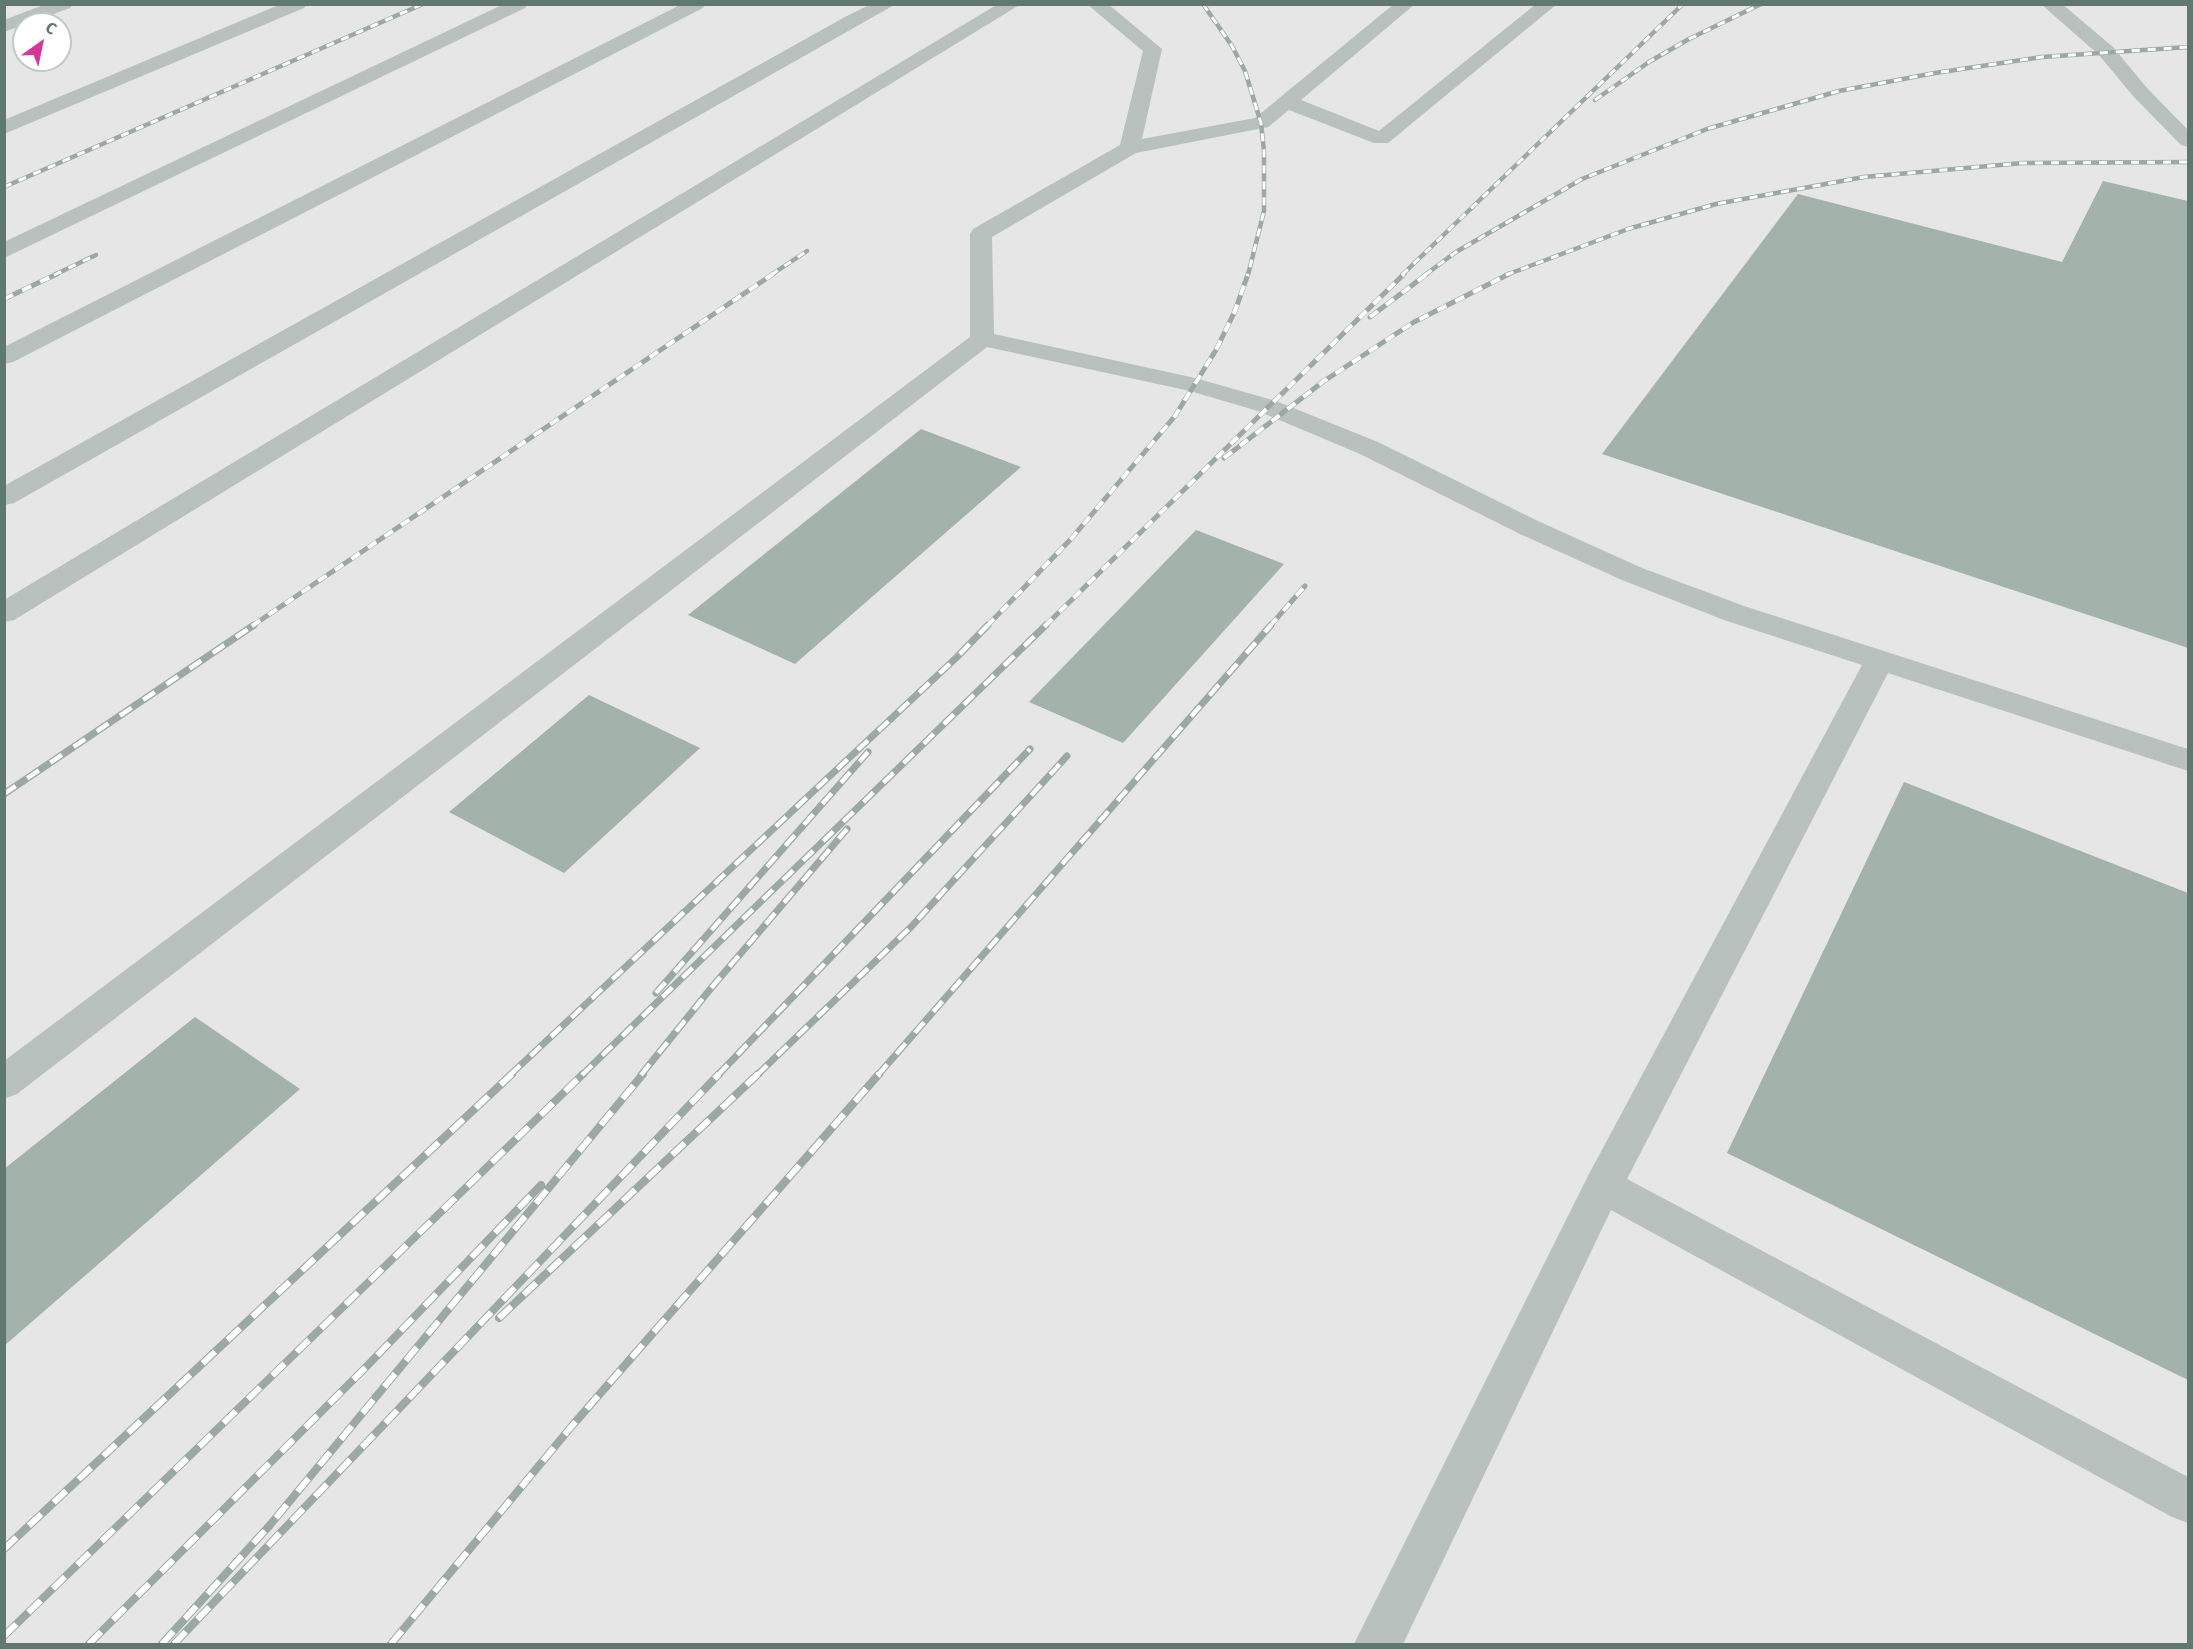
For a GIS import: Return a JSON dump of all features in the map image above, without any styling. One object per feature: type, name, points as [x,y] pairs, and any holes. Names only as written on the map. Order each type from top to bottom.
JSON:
[{"type":"lane","points":[[4,27],[64,4]]},
{"type":"lane","points":[[4,128],[298,4]]},
{"type":"lane","points":[[4,251],[519,4]]},
{"type":"lane","points":[[4,357],[697,4]]},
{"type":"lane","points":[[4,497],[841,27],[887,4]]},
{"type":"lane","points":[[4,613],[1012,4]]},
{"type":"lane","points":[[1096,4],[1153,49],[1130,148]]},
{"type":"lane","points":[[982,339],[981,234],[1130,148],[1261,123],[1406,4]]},
{"type":"lane","points":[[1287,102],[1381,140],[1548,4]]},
{"type":"lane","points":[[2050,4],[2106,51],[2140,92],[2188,141]]},
{"type":"lane","points":[[4,1083],[982,339],[1195,385],[1284,412],[1369,448],[1530,528],[1632,574],[1734,613],[1880,662],[2018,703],[2188,760]]},
{"type":"lane","points":[[1378,1644],[1603,1186],[1880,662]]},
{"type":"lane","points":[[1603,1186],[2188,1501]]},
{"type":"shaded area","points":[[5,5],[2188,5],[2188,1644],[5,1644]]},
{"type":"building","points":[[2103,181],[2188,201],[2188,648],[1602,454],[1798,194],[2062,262]]},
{"type":"building","points":[[921,429],[1021,467],[795,664],[688,615]]},
{"type":"building","points":[[1196,530],[1284,564],[1123,743],[1029,702]]},
{"type":"building","points":[[589,695],[700,748],[564,873],[449,812]]},
{"type":"building","points":[[1904,782],[2188,893],[2188,1380],[1727,1153]]},
{"type":"building","points":[[195,1017],[300,1089],[4,1346],[4,1169]]},
{"type":"railway","points":[[4,187],[423,4]]},
{"type":"railway","points":[[1203,4],[1232,46],[1245,71],[1261,123],[1264,151],[1264,211],[1248,275]]},
{"type":"railway","points":[[1402,275],[1683,4]]},
{"type":"railway","points":[[1595,100],[1649,62],[1689,39],[1761,4]]},
{"type":"railway","points":[[1425,275],[1456,252],[1582,179],[1707,129],[1839,91],[1935,73],[2042,57],[2188,47]]},
{"type":"railway","points":[[1506,275],[1628,229],[1716,204],[1864,177],[2023,163],[2188,162]]},
{"type":"railway","points":[[771,275],[807,251]]},
{"type":"railway","points":[[54,275],[96,255]]},
{"type":"railway","points":[[4,299],[57,274]]},
{"type":"railway","points":[[252,626],[773,274]]},
{"type":"railway","points":[[987,626],[1071,539],[1175,416],[1216,350],[1235,311],[1248,274]]},
{"type":"railway","points":[[1045,626],[1404,274]]},
{"type":"railway","points":[[1370,317],[1427,274]]},
{"type":"railway","points":[[1224,458],[1324,381],[1414,322],[1509,274]]},
{"type":"railway","points":[[1270,626],[1305,586]]},
{"type":"railway","points":[[4,794],[254,625]]},
{"type":"railway","points":[[510,1075],[956,658],[988,625]]},
{"type":"railway","points":[[582,1075],[1046,625]]},
{"type":"railway","points":[[878,1075],[1271,625]]},
{"type":"railway","points":[[718,1075],[1030,749]]},
{"type":"railway","points":[[656,993],[868,752]]},
{"type":"railway","points":[[757,1075],[911,927],[1067,756]]},
{"type":"railway","points":[[641,1075],[712,987],[847,829]]},
{"type":"railway","points":[[4,1549],[512,1074]]},
{"type":"railway","points":[[4,1636],[583,1074]]},
{"type":"railway","points":[[162,1644],[270,1525],[643,1074]]},
{"type":"railway","points":[[174,1644],[719,1074]]},
{"type":"railway","points":[[499,1318],[758,1074]]},
{"type":"railway","points":[[391,1644],[571,1427],[879,1074]]},
{"type":"railway","points":[[89,1644],[367,1366],[541,1185]]}]
